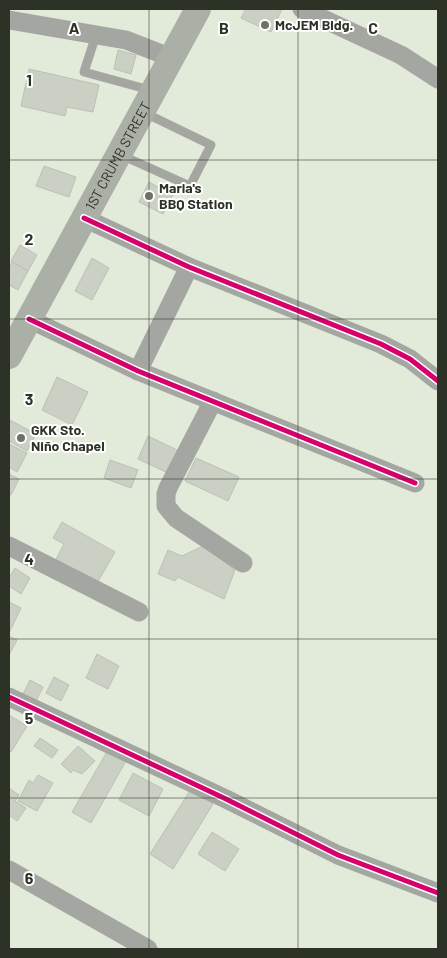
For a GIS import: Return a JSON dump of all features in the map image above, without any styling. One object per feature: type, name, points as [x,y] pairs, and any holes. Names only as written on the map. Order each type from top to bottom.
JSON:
[{"type":"main road","name":"1ST CRUMB STREET","points":[[17,336],[198,9]]},
{"type":"street","points":[[302,9],[402,55],[438,80]]},
{"type":"street","points":[[9,20],[126,40],[172,58]]},
{"type":"street","points":[[84,218],[189,267],[381,344],[410,359],[438,381]]},
{"type":"street","points":[[138,371],[189,267]]},
{"type":"street","points":[[17,336],[138,371],[415,483]]},
{"type":"street","points":[[213,401],[168,488],[166,506],[176,518],[243,563]]},
{"type":"street","points":[[9,546],[139,612]]},
{"type":"street","points":[[9,697],[226,799],[338,855],[438,892]]},
{"type":"street","points":[[9,870],[148,949]]},
{"type":"lane","points":[[96,35],[84,72],[148,101],[211,145],[190,186],[119,154]]},
{"type":"building","name":"McJEM Bldg.","points":[[246,9],[282,9],[271,32],[241,18]]},
{"type":"building","points":[[118,50],[136,55],[131,74],[114,69]]},
{"type":"building","points":[[29,69],[99,85],[93,112],[67,107],[65,116],[21,106]]},
{"type":"building","points":[[44,166],[76,177],[69,197],[36,186]]},
{"type":"building","points":[[149,182],[173,195],[163,214],[139,202]]},
{"type":"building","points":[[20,245],[37,255],[28,271],[11,261]]},
{"type":"building","points":[[92,258],[109,268],[92,300],[75,291]]},
{"type":"building","points":[[12,262],[28,271],[18,290],[9,285],[9,268]]},
{"type":"building","points":[[57,377],[88,392],[72,425],[42,410]]},
{"type":"building","name":"GKK Sto. Niño Chapel","points":[[10,420],[36,434],[27,451],[9,441]]},
{"type":"building","points":[[148,436],[181,452],[170,474],[138,459]]},
{"type":"building","points":[[9,444],[27,453],[17,472],[9,467]]},
{"type":"building","points":[[196,458],[239,477],[228,501],[185,481]]},
{"type":"building","points":[[110,460],[138,470],[131,488],[104,478]]},
{"type":"building","points":[[9,474],[19,479],[11,495],[9,494]]},
{"type":"building","points":[[62,522],[115,552],[97,583],[56,559],[64,544],[53,538]]},
{"type":"building","points":[[203,546],[235,570],[224,599],[178,577],[175,581],[158,574],[168,550],[182,556]]},
{"type":"building","points":[[15,568],[30,578],[21,594],[9,586],[9,578]]},
{"type":"building","points":[[9,602],[21,608],[9,633]]},
{"type":"building","points":[[9,636],[17,640],[9,655]]},
{"type":"building","points":[[97,654],[119,666],[108,689],[86,678]]},
{"type":"building","points":[[54,677],[69,685],[61,701],[46,693]]},
{"type":"building","points":[[30,680],[43,687],[36,701],[23,694]]},
{"type":"building","points":[[9,715],[27,726],[11,752],[9,750]]},
{"type":"building","points":[[40,738],[58,750],[52,758],[34,746]]},
{"type":"building","points":[[78,746],[95,761],[82,774],[73,770],[71,773],[61,764]]},
{"type":"building","points":[[108,750],[126,761],[91,823],[72,812]]},
{"type":"building","points":[[133,773],[163,789],[149,816],[119,800]]},
{"type":"building","points":[[38,775],[53,783],[37,811],[18,801],[29,780],[33,783]]},
{"type":"building","points":[[9,788],[19,795],[15,801],[26,808],[17,821],[9,815]]},
{"type":"building","points":[[191,789],[213,804],[173,869],[150,854]]},
{"type":"building","points":[[212,832],[239,849],[225,871],[198,854]]},
{"type":"cycle path","points":[[84,218],[189,267],[381,344],[410,359],[438,381]]},
{"type":"cycle path","points":[[29,319],[138,371],[415,483]]},
{"type":"cycle path","points":[[9,697],[226,799],[338,855],[438,893]]},
{"type":"place","name":"McJEM Bldg.","points":[[265,25]]},
{"type":"place","name":"Maria's BBQ Station","points":[[149,196]]},
{"type":"place","name":"GKK Sto. Niño Chapel","points":[[21,438]]}]
